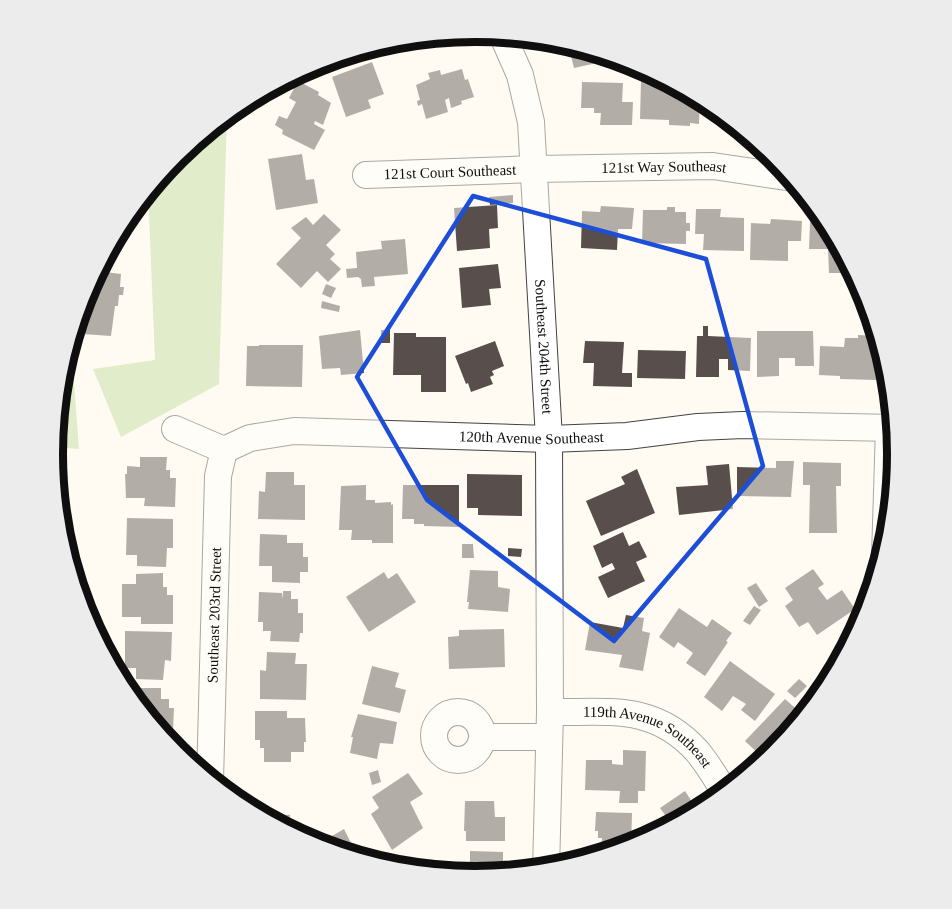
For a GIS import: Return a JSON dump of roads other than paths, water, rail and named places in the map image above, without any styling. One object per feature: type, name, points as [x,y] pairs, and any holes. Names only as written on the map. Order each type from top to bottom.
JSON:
[{"type":"street","name":"Southeast 204th Street","points":[[507,43],[526,96],[535,169],[549,439],[550,712],[546,861]]},
{"type":"street","name":"121st Way Southeast","points":[[535,169],[713,166],[780,176]]},
{"type":"street","name":"121st Court Southeast","points":[[366,175],[535,169]]},
{"type":"street","name":"120th Avenue Southeast","points":[[224,450],[250,438],[294,431],[549,439],[627,436],[698,427],[743,425],[888,428]]},
{"type":"street","points":[[175,429],[224,450]]},
{"type":"street","name":"Southeast 203rd Street","points":[[210,770],[218,476],[224,450]]},
{"type":"street","name":"119th Avenue Southeast","points":[[550,712],[625,713],[649,717],[667,725],[686,739],[699,753],[721,786]]},
{"type":"street","points":[[482,737],[549,737]]}]
